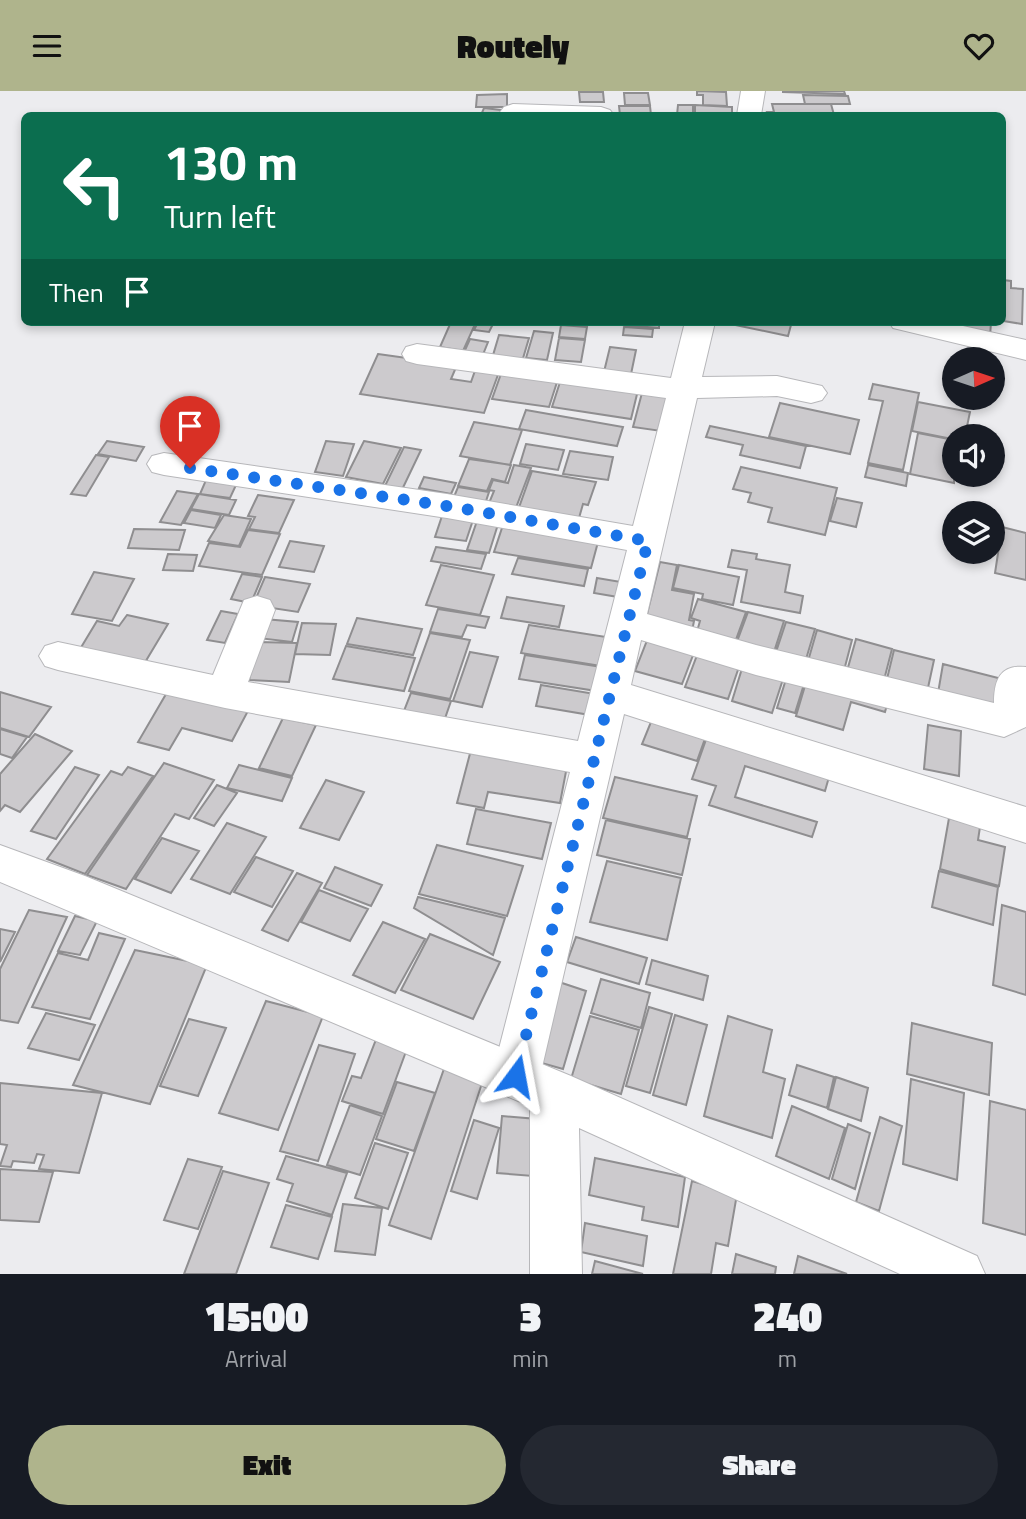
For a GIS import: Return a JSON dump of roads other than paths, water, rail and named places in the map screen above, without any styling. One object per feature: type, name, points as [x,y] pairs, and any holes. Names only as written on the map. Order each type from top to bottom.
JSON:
[{"type":"street","points":[[750,112],[753,91]]},
{"type":"street","points":[[556,1274],[535,1084],[593,760],[698,326]]},
{"type":"street","points":[[921,326],[1026,350]]},
{"type":"street","points":[[417,354],[682,389],[776,386],[811,393]]},
{"type":"street","points":[[164,464],[447,506],[648,541]]},
{"type":"street","points":[[225,693],[257,610]]},
{"type":"street","points":[[628,622],[769,663],[1004,721],[1013,715],[1013,685],[1017,681],[1026,682]]},
{"type":"street","points":[[58,656],[225,693],[593,760]]},
{"type":"street","points":[[610,694],[1026,825]]},
{"type":"street","points":[[0,863],[83,895],[535,1084],[959,1274]]}]
